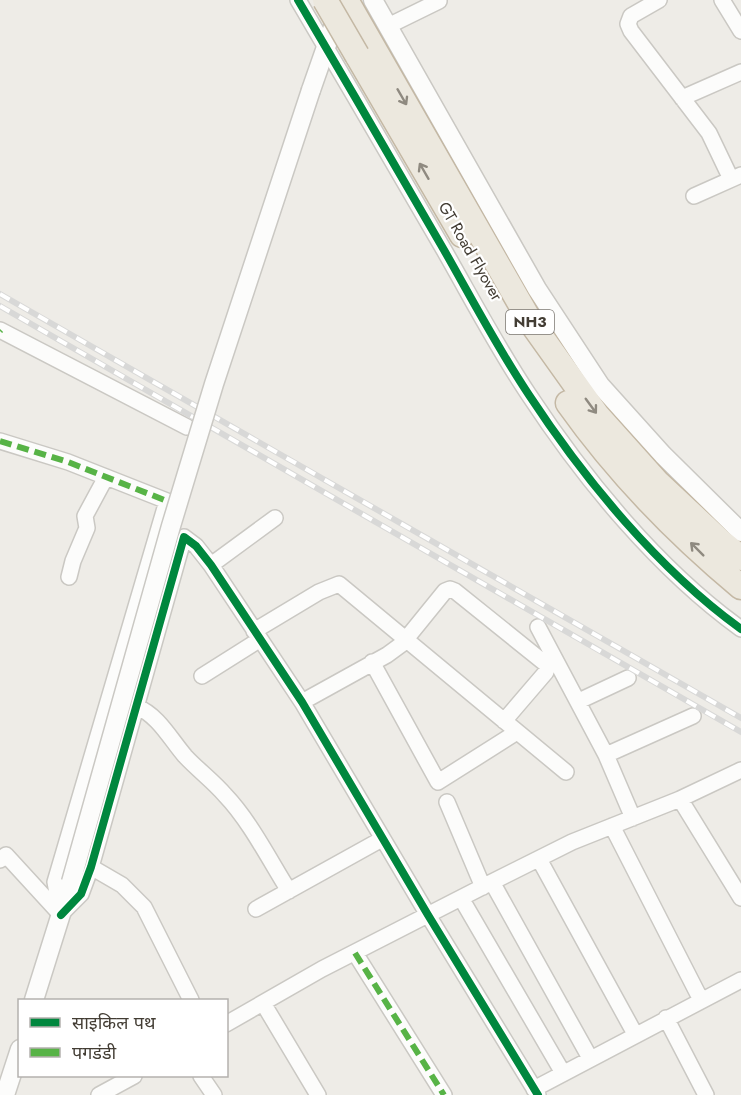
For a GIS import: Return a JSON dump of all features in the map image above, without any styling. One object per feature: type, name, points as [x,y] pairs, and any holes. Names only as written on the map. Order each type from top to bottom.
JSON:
[{"type":"highway","name":"GT Road Flyover","points":[[325,0],[365,51],[530,321],[597,415],[657,482],[718,540],[741,558]]},
{"type":"highway","name":"GT Road Flyover","points":[[344,0],[365,51],[515,327],[583,424],[640,493],[704,556],[741,587]]},
{"type":"street","points":[[298,0],[515,373],[550,426],[623,518],[656,554],[724,617],[741,629]]},
{"type":"street","points":[[34,999],[71,882],[211,395],[311,90],[344,0]]},
{"type":"street","points":[[373,0],[537,289],[600,385],[663,455],[741,532]]},
{"type":"street","points":[[388,26],[440,0]]},
{"type":"street","points":[[660,0],[639,10],[631,16],[628,24],[637,41],[713,139],[736,177],[694,196]]},
{"type":"street","points":[[722,0],[740,28]]},
{"type":"street","points":[[682,98],[741,72]]},
{"type":"street","points":[[0,330],[187,427]]},
{"type":"street","points":[[0,441],[68,462],[167,501],[55,882],[61,915]]},
{"type":"street","points":[[69,577],[87,528],[85,516],[106,477]]},
{"type":"street","points":[[211,565],[275,518]]},
{"type":"street","points":[[61,915],[81,894],[91,867],[184,537],[196,546],[211,565],[302,702],[382,839],[536,1092],[590,1058],[741,980]]},
{"type":"street","points":[[202,676],[256,635],[319,592],[338,584],[408,639],[566,772]]},
{"type":"street","points":[[302,702],[387,655],[408,639],[445,591],[450,589],[547,665],[546,672],[504,722]]},
{"type":"street","points":[[538,627],[606,755],[633,818]]},
{"type":"street","points":[[372,662],[438,782],[517,732]]},
{"type":"street","points":[[579,701],[628,678]]},
{"type":"street","points":[[137,707],[157,721],[185,756],[226,795],[289,891]]},
{"type":"street","points":[[606,755],[693,716]]},
{"type":"street","points":[[228,1023],[487,884],[741,770]]},
{"type":"street","points":[[680,799],[741,898]]},
{"type":"street","points":[[447,802],[487,884],[590,1058]]},
{"type":"street","points":[[612,826],[701,1000]]},
{"type":"street","points":[[256,909],[382,839]]},
{"type":"street","points":[[0,860],[6,855],[61,915]]},
{"type":"street","points":[[539,859],[635,1034]]},
{"type":"street","points":[[91,867],[122,885],[144,907],[190,999]]},
{"type":"street","points":[[461,898],[563,1073]]},
{"type":"street","points":[[355,953],[444,1095]]},
{"type":"street","points":[[263,1004],[318,1095]]},
{"type":"street","points":[[666,1018],[706,1095]]},
{"type":"street","points":[[5,1095],[18,1054]]},
{"type":"street","points":[[99,1095],[132,1077]]},
{"type":"street","points":[[202,1077],[214,1095]]},
{"type":"railway","points":[[0,294],[741,718]]},
{"type":"railway","points":[[0,306],[741,732]]},
{"type":"marked path","points":[[0,441],[68,462],[167,501]]},
{"type":"marked path","points":[[355,953],[444,1095]]},
{"type":"cycle path","points":[[298,0],[496,342],[551,427],[599,491],[652,551],[710,605],[741,629]]},
{"type":"cycle path","points":[[61,915],[81,894],[91,867],[184,537],[196,546],[211,565],[302,702],[538,1095]]}]
